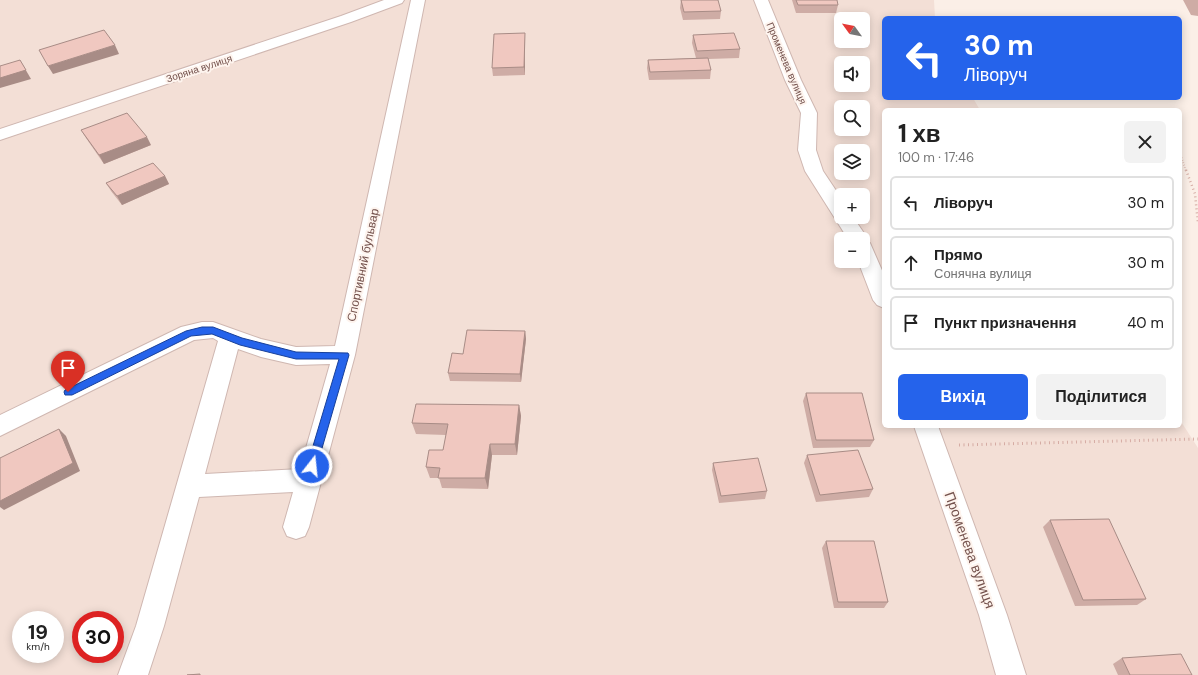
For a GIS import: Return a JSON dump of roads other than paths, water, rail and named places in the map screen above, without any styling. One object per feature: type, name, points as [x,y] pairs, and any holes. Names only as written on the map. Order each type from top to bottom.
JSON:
[{"type":"street","name":"Зоряна вулиця","points":[[0,135],[346,19],[397,0]]},
{"type":"street","name":"Спортивний бульвар","points":[[296,527],[344,355],[418,0]]},
{"type":"street","name":"Променева вулиця","points":[[761,0],[793,80],[809,113],[807,150],[814,170],[834,202]]},
{"type":"street","points":[[870,265],[882,295]]},
{"type":"street","points":[[0,426],[189,333],[202,330],[213,330],[223,333],[230,338],[261,348],[296,356],[344,355]]},
{"type":"street","points":[[133,675],[150,626],[230,338]]},
{"type":"street","name":"Променева вулиця","points":[[929,436],[993,615],[1011,675]]},
{"type":"street","points":[[189,486],[308,480]]}]
